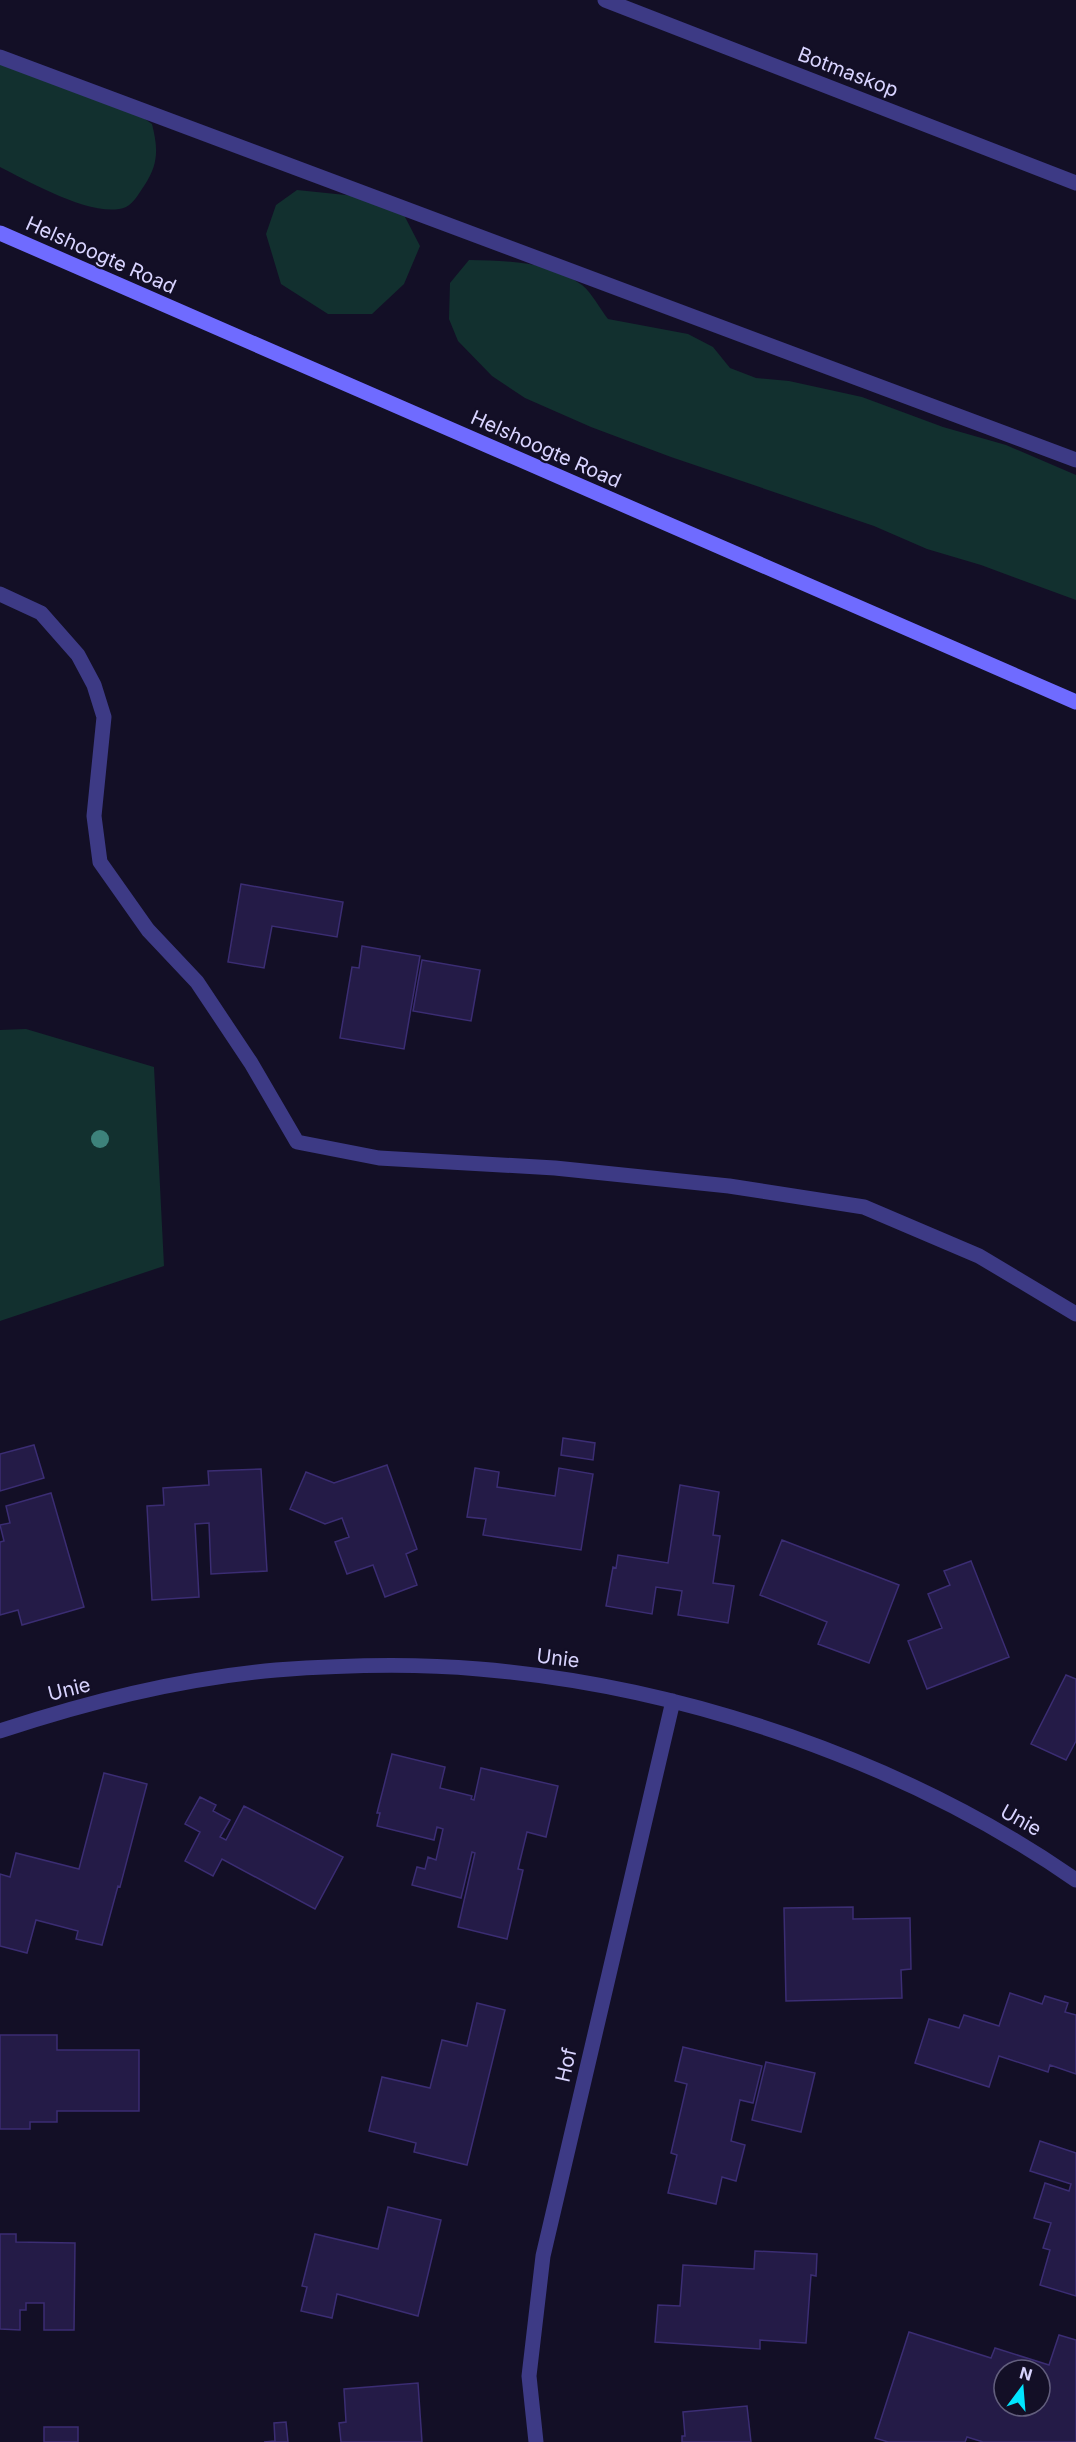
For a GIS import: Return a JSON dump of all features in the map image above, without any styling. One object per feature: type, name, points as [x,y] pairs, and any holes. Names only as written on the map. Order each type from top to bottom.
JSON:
[{"type":"main road","name":"Helshoogte Road","points":[[0,234],[1076,702]]},
{"type":"street","name":"Botmaskop","points":[[605,0],[1076,183]]},
{"type":"street","points":[[0,57],[1076,460]]},
{"type":"street","points":[[0,594],[40,612],[78,655],[94,685],[104,717],[94,816],[100,862],[148,930],[197,982],[251,1063],[297,1142],[379,1158],[555,1168],[729,1186],[864,1207],[979,1256],[1076,1314]]},
{"type":"street","name":"Unie","points":[[0,1731],[40,1718],[165,1686],[274,1671],[387,1666],[479,1669],[587,1683],[673,1701],[770,1729],[849,1759],[958,1808],[1039,1854],[1076,1880]]},
{"type":"street","name":"Hof","points":[[536,2442],[529,2376],[543,2256],[673,1701]]},
{"type":"green space","points":[[0,63],[135,112],[152,124],[156,148],[155,163],[149,178],[131,203],[126,207],[113,210],[80,204],[0,167]]},
{"type":"green space","points":[[297,190],[365,197],[404,215],[420,246],[404,284],[372,314],[328,314],[281,284],[266,234],[276,205]]},
{"type":"green space","points":[[469,260],[514,262],[556,271],[586,288],[608,319],[688,334],[713,347],[730,368],[756,378],[789,381],[862,397],[943,427],[1006,445],[1076,475],[1076,600],[981,565],[927,549],[874,526],[671,457],[591,427],[525,398],[492,376],[458,341],[449,319],[450,283]]},
{"type":"green space","points":[[26,1029],[154,1067],[164,1266],[0,1321],[0,1030]]},
{"type":"building","points":[[241,884],[343,902],[337,937],[272,926],[264,968],[228,962]]},
{"type":"building","points":[[362,946],[420,956],[404,1049],[340,1038],[352,967],[359,968]]},
{"type":"building","points":[[422,960],[480,970],[471,1021],[413,1011]]},
{"type":"building","points":[[563,1438],[595,1443],[593,1460],[561,1455]]},
{"type":"building","points":[[34,1445],[44,1478],[0,1491],[0,1454]]},
{"type":"building","points":[[387,1465],[417,1549],[406,1554],[417,1585],[385,1597],[373,1565],[347,1574],[335,1542],[349,1537],[342,1518],[325,1524],[290,1509],[306,1472],[334,1483]]},
{"type":"building","points":[[475,1468],[499,1472],[497,1487],[555,1496],[559,1468],[593,1474],[581,1550],[483,1535],[486,1519],[467,1517]]},
{"type":"building","points":[[261,1469],[267,1571],[211,1574],[209,1523],[195,1524],[199,1597],[152,1600],[147,1506],[164,1505],[163,1488],[209,1485],[208,1471]]},
{"type":"building","points":[[680,1485],[719,1492],[713,1535],[720,1536],[713,1583],[734,1586],[728,1623],[678,1615],[682,1591],[656,1587],[652,1614],[606,1606],[613,1567],[616,1568],[618,1555],[668,1563]]},
{"type":"building","points":[[51,1493],[84,1607],[22,1625],[18,1610],[0,1615],[0,1542],[4,1541],[0,1525],[10,1523],[6,1506]]},
{"type":"building","points":[[782,1540],[899,1585],[869,1663],[818,1644],[827,1622],[760,1595]]},
{"type":"building","points":[[971,1561],[1009,1657],[927,1689],[908,1641],[942,1628],[928,1594],[950,1585],[944,1571]]},
{"type":"building","points":[[1066,1675],[1076,1679],[1076,1741],[1066,1760],[1031,1744]]},
{"type":"building","points":[[392,1754],[445,1767],[440,1788],[472,1796],[471,1799],[474,1800],[481,1768],[558,1786],[546,1837],[527,1832],[518,1869],[523,1870],[507,1939],[458,1927],[475,1853],[472,1852],[461,1898],[412,1885],[417,1867],[425,1869],[428,1857],[436,1860],[443,1829],[437,1827],[434,1840],[377,1826],[380,1813],[377,1813]]},
{"type":"building","points":[[104,1773],[147,1784],[102,1945],[76,1939],[78,1931],[36,1920],[27,1953],[0,1946],[0,1874],[10,1877],[16,1853],[79,1869]]},
{"type":"building","points":[[200,1797],[216,1805],[213,1811],[230,1820],[220,1837],[226,1840],[244,1806],[343,1857],[315,1909],[222,1859],[213,1876],[185,1861],[200,1832],[185,1824]]},
{"type":"building","points":[[853,1907],[853,1919],[910,1918],[911,1969],[901,1970],[902,1998],[786,2001],[784,1908]]},
{"type":"building","points":[[1010,1993],[1042,2004],[1045,1996],[1068,2003],[1065,2012],[1076,2015],[1076,2074],[1050,2065],[1048,2072],[999,2056],[989,2087],[915,2063],[929,2019],[959,2028],[964,2015],[999,2026]]},
{"type":"building","points":[[477,2003],[505,2010],[467,2165],[414,2152],[416,2143],[369,2131],[382,2077],[430,2088],[442,2040],[467,2046]]},
{"type":"building","points":[[0,2035],[57,2035],[57,2050],[139,2050],[139,2111],[57,2111],[57,2122],[30,2122],[30,2129],[0,2129]]},
{"type":"building","points":[[683,2047],[762,2066],[753,2103],[740,2100],[731,2141],[745,2145],[736,2181],[722,2177],[716,2204],[668,2193],[677,2155],[671,2153],[687,2084],[675,2081]]},
{"type":"building","points":[[766,2062],[815,2073],[801,2132],[752,2120]]},
{"type":"building","points":[[1040,2141],[1076,2153],[1076,2296],[1040,2285],[1050,2250],[1043,2248],[1051,2223],[1034,2218],[1045,2183],[1069,2191],[1071,2184],[1030,2171]]},
{"type":"building","points":[[388,2207],[441,2220],[418,2316],[337,2294],[332,2318],[301,2311],[307,2287],[302,2286],[315,2234],[378,2249]]},
{"type":"building","points":[[0,2234],[16,2234],[16,2242],[75,2243],[74,2330],[44,2330],[44,2303],[26,2303],[26,2310],[20,2310],[20,2330],[0,2329]]},
{"type":"building","points":[[755,2251],[817,2254],[816,2276],[811,2275],[806,2343],[760,2340],[760,2349],[655,2342],[658,2305],[680,2306],[683,2265],[754,2269]]},
{"type":"building","points":[[909,2332],[991,2358],[995,2348],[1027,2358],[992,2358],[992,2418],[1052,2418],[1051,2358],[1059,2335],[1076,2340],[1076,2442],[983,2442],[967,2437],[965,2442],[888,2442],[875,2438]]},
{"type":"building","points":[[418,2383],[422,2442],[341,2442],[339,2423],[346,2422],[344,2389]]},
{"type":"building","points":[[747,2406],[751,2442],[682,2442],[682,2436],[685,2436],[683,2412]]},
{"type":"building","points":[[286,2422],[288,2442],[264,2442],[275,2441],[274,2423]]},
{"type":"building","points":[[44,2427],[78,2427],[78,2442],[44,2442]]}]
